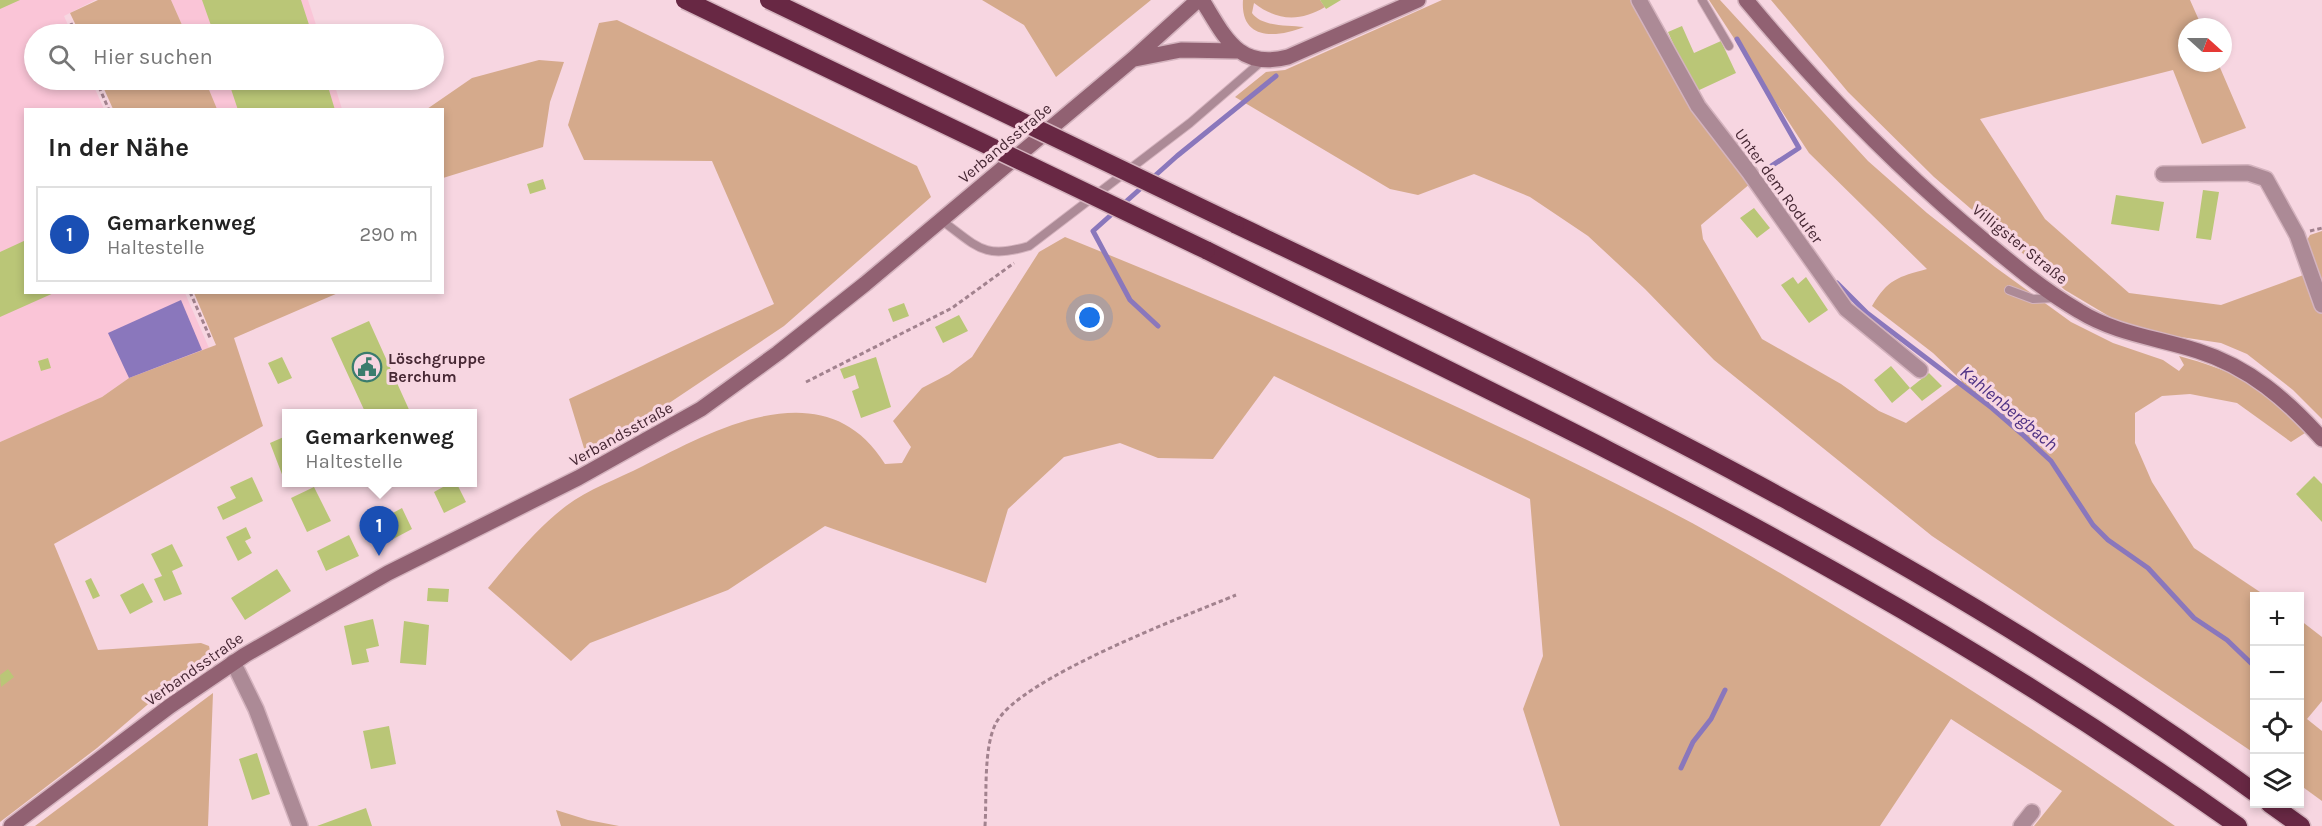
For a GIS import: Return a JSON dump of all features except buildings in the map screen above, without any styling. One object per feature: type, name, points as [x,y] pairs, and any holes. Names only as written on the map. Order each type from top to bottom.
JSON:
[{"type":"highway","points":[[685,0],[1206,250],[1598,446],[1854,582],[1929,625],[2142,759],[2238,826]]},
{"type":"highway","points":[[769,0],[1594,400],[1884,556],[1986,615],[2101,688],[2250,789]]},
{"type":"highway","points":[[2276,808],[2301,826]]},
{"type":"main road","points":[[1200,0],[1236,51]]},
{"type":"main road","name":"Verbandsstraße","points":[[11,826],[233,662],[388,573],[578,478],[701,409],[778,353],[941,220],[1200,0]]},
{"type":"main road","points":[[1133,59],[1181,50],[1236,51],[1271,61],[1288,57],[1418,0]]},
{"type":"main road","name":"Villigster Straße","points":[[1746,0],[1796,61],[1869,138],[2013,265],[2057,297],[2106,325],[2198,350],[2249,374],[2273,390],[2322,439]]},
{"type":"street","name":"Unter dem Rodufer","points":[[1639,0],[1698,106],[1749,172],[1846,309],[1920,370]]},
{"type":"street","points":[[2163,174],[2248,173],[2265,179],[2297,234],[2322,305]]},
{"type":"street","points":[[233,662],[256,709],[300,826]]},
{"type":"street","points":[[2021,826],[2032,812]]},
{"type":"lane","points":[[1702,0],[1729,46]]},
{"type":"lane","points":[[941,220],[985,252],[1007,253],[1029,246],[1190,123],[1263,60]]},
{"type":"lane","points":[[2010,290],[2033,299],[2057,297]]},
{"type":"path","points":[[100,90],[108,108]]},
{"type":"path","points":[[806,382],[952,308],[1011,266],[1029,246]]},
{"type":"path","points":[[191,294],[211,340]]},
{"type":"path","points":[[985,826],[990,738],[997,720],[1012,704],[1040,683],[1150,631],[1236,595]]},
{"type":"shaded area","points":[[0,0],[95,0],[64,16],[68,24],[24,24],[24,90],[95,90],[104,108],[24,108],[24,294],[185,294],[209,348],[129,378],[102,397],[0,442]]},
{"type":"shaded area","points":[[98,0],[171,0],[182,24],[75,24],[70,13]]},
{"type":"shaded area","points":[[171,0],[308,0],[316,24],[182,24]]},
{"type":"shaded area","points":[[982,0],[1151,0],[1056,77],[1024,25]]},
{"type":"shaded area","points":[[1243,0],[1320,0],[1325,7],[1307,15],[1289,17],[1271,13],[1254,3],[1252,13],[1262,21],[1304,27],[1272,34],[1262,33],[1247,23]]},
{"type":"shaded area","points":[[1442,0],[1634,0],[1751,183],[1701,225],[1703,239],[1762,339],[1841,384],[1879,411],[1906,423],[1962,381],[1933,353],[1872,306],[1883,290],[1895,280],[1927,269],[1809,153],[1709,0],[1720,0],[1868,161],[1927,213],[1995,267],[2071,322],[2113,343],[2163,360],[2179,371],[2184,365],[2179,356],[2218,368],[2249,383],[2276,403],[2305,433],[2291,442],[2237,403],[2190,394],[2162,396],[2135,413],[2135,443],[2152,482],[2194,548],[2260,592],[2250,592],[2250,750],[1932,536],[1714,360],[1645,289],[1588,236],[1530,197],[1474,174],[1418,195],[1390,189],[1235,97],[1266,72],[1285,70]]},
{"type":"shaded area","points":[[1771,0],[2190,0],[2198,18],[2178,18],[2178,72],[2222,72],[2246,128],[2202,144],[2173,70],[1980,119],[2045,219],[2129,293],[2221,305],[2309,273],[2322,305],[2322,419],[2293,390],[2247,354],[2221,343],[2147,332],[2117,321],[2065,290],[1934,177],[1848,92]]},
{"type":"shaded area","points":[[617,20],[917,166],[931,197],[784,326],[587,458],[569,399],[774,304],[712,161],[584,160],[568,125],[599,23]]},
{"type":"shaded area","points":[[539,60],[564,62],[550,102],[543,147],[444,178],[444,108],[428,108],[472,78]]},
{"type":"shaded area","points":[[104,90],[209,90],[217,108],[113,108]]},
{"type":"shaded area","points":[[209,90],[336,90],[342,108],[217,108]]},
{"type":"shaded area","points":[[2322,231],[2322,291],[2307,240],[2310,235]]},
{"type":"shaded area","points":[[1065,237],[1360,362],[1505,429],[1677,515],[1762,562],[1988,701],[2175,826],[2034,826],[2062,791],[1951,719],[1880,826],[1560,826],[1523,709],[1543,656],[1530,499],[1274,376],[1213,459],[1158,458],[1120,443],[1064,457],[1008,509],[986,583],[825,526],[728,590],[590,643],[571,661],[488,588],[534,534],[575,500],[672,451],[737,424],[770,415],[802,413],[833,419],[861,435],[885,464],[902,463],[911,447],[893,421],[922,388],[949,374],[972,357],[1039,252]]},
{"type":"shaded area","points":[[194,294],[336,294],[234,338],[263,426],[54,544],[98,650],[201,643],[209,646],[210,651],[97,748],[0,822],[0,442],[102,397],[129,378],[216,345]]},
{"type":"shaded area","points":[[181,300],[202,350],[129,378],[108,333]]},
{"type":"shaded area","points":[[2304,623],[2322,637],[2322,701],[2307,719],[2322,731],[2322,801],[2304,788]]},
{"type":"shaded area","points":[[213,693],[208,826],[35,826]]},
{"type":"shaded area","points":[[556,810],[588,820],[619,826],[561,826]]},
{"type":"waterway","name":"Kahlenbergbach","points":[[1737,39],[1799,148],[1759,174],[1763,179]]},
{"type":"waterway","points":[[1158,326],[1130,300],[1093,231],[1177,156],[1276,76]]},
{"type":"waterway","name":"Kahlenbergbach","points":[[1837,283],[1867,313],[1992,408],[2022,434],[2051,461],[2093,525],[2108,540],[2148,568],[2194,618],[2227,640],[2250,662]]},
{"type":"waterway","points":[[1681,768],[1693,742],[1711,719],[1725,690]]},
{"type":"place","name":"Löschgruppe Berchum","points":[[367,367]]},
{"type":"place","name":"Gemarkenweg","points":[[379,556]]}]
